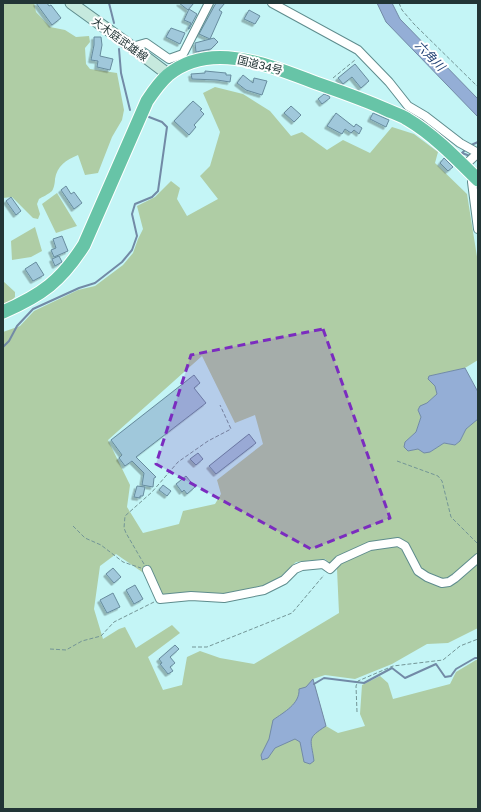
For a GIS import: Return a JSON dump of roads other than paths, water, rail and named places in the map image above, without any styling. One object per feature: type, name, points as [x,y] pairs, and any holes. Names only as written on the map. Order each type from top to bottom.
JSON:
[{"type":"highway","name":"国道34号","points":[[3,312],[43,291],[64,273],[74,261],[84,245],[141,112],[153,92],[169,75],[191,63],[206,59],[222,58],[267,65],[363,100],[407,119],[439,142],[476,178]]},
{"type":"main road","name":"大木庭武雄線","points":[[71,3],[169,75]]},
{"type":"street","points":[[132,47],[146,42],[169,59],[183,54],[209,3]]},
{"type":"street","points":[[272,3],[358,50],[389,82],[408,106],[425,116],[473,150],[464,166]]},
{"type":"street","points":[[476,178],[472,182],[478,229]]},
{"type":"street","points":[[147,570],[160,599],[191,596],[224,598],[264,590],[274,586],[284,580],[295,569],[302,566],[323,564],[330,569],[339,560],[370,546],[398,542],[406,546],[418,571],[427,577],[442,583],[449,582],[456,578],[478,558]]},
{"type":"water","name":"六角川","points":[[377,3],[392,3],[400,19],[478,99],[478,117],[386,22]]},
{"type":"water","points":[[465,368],[478,392],[478,419],[466,429],[460,441],[455,445],[444,443],[430,452],[424,453],[418,449],[408,451],[404,447],[405,442],[416,432],[421,417],[418,410],[420,406],[427,403],[437,394],[435,386],[428,379],[429,376]]},
{"type":"water","points":[[313,679],[326,726],[315,734],[311,740],[314,761],[310,764],[304,762],[300,742],[295,739],[275,748],[268,758],[262,760],[261,755],[269,739],[273,720],[294,703],[299,694],[299,689],[306,687]]},
{"type":"waterway","points":[[109,3],[114,23]]},
{"type":"waterway","points":[[119,49],[121,73],[130,110]]},
{"type":"waterway","points":[[3,347],[9,341],[17,326],[33,309],[79,288],[95,283],[122,262],[132,250],[137,236],[132,214],[135,204],[152,197],[158,191],[167,127],[162,122],[149,117]]},
{"type":"waterway","points":[[469,146],[478,142]]},
{"type":"waterway","points":[[466,149],[462,153],[470,156]]},
{"type":"waterway","points":[[314,684],[324,678],[364,683],[392,668],[405,678],[436,664],[445,677],[451,676],[456,669],[475,658],[478,658]]}]
